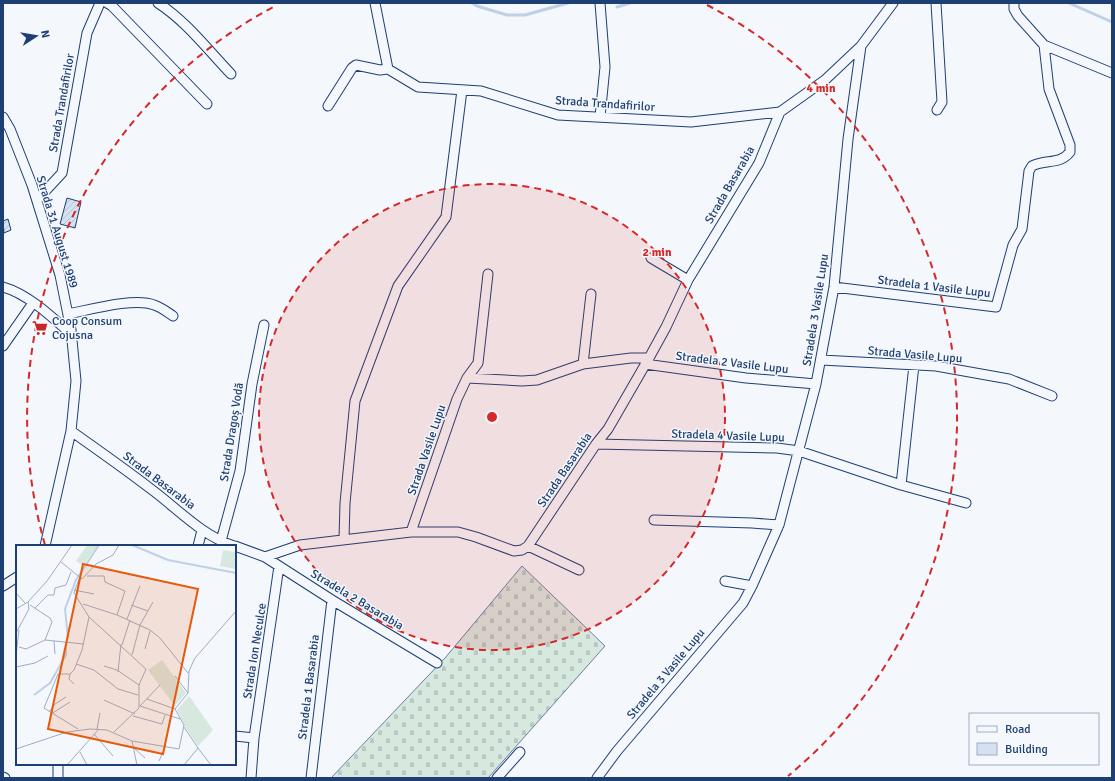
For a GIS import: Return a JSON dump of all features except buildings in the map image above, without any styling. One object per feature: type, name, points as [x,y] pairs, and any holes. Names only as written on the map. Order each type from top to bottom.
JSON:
[{"type":"street","name":"Strada Trandafirilor","points":[[37,200],[62,173],[87,33],[100,3]]},
{"type":"street","points":[[108,3],[207,104]]},
{"type":"street","points":[[158,3],[170,11],[188,28],[231,74]]},
{"type":"street","points":[[375,3],[388,69]]},
{"type":"street","points":[[600,3],[605,67],[600,117]]},
{"type":"street","points":[[780,112],[825,80],[860,46],[893,3]]},
{"type":"street","points":[[936,3],[942,102],[936,110]]},
{"type":"street","points":[[1014,3],[1014,9],[1018,16],[1044,45],[1112,73]]},
{"type":"street","name":"Stradela 1 Vasile Lupu","points":[[834,287],[996,307],[1013,245],[1022,229],[1029,171],[1032,166],[1038,163],[1063,159],[1070,152],[1070,145],[1049,89],[1044,45]]},
{"type":"street","name":"Stradela 3 Vasile Lupu","points":[[597,778],[617,751],[743,603],[779,525],[816,384],[834,287],[848,139],[860,46]]},
{"type":"street","name":"Strada Trandafirilor","points":[[328,106],[352,68],[356,65],[380,70],[388,69],[418,87],[481,91],[558,115],[691,122],[780,112]]},
{"type":"street","points":[[344,539],[345,503],[355,400],[398,286],[446,217],[462,90]]},
{"type":"street","name":"Strada Basarabia","points":[[528,546],[596,444],[608,429],[666,327],[688,280],[759,163],[780,112]]},
{"type":"street","name":"Strada 31 August 1989","points":[[3,117],[10,129],[32,185],[60,275],[68,314],[76,381],[71,431],[45,545]]},
{"type":"street","points":[[651,258],[688,280]]},
{"type":"street","name":"Strada Vasile Lupu","points":[[411,532],[457,399],[467,378],[478,363],[488,274]]},
{"type":"street","points":[[3,287],[13,290],[33,303],[71,334]]},
{"type":"street","points":[[583,364],[591,294]]},
{"type":"street","points":[[3,346],[33,303]]},
{"type":"street","points":[[68,314],[119,304],[140,303],[154,304],[173,316]]},
{"type":"street","name":"Strada Dragoș Vodă","points":[[221,541],[240,471],[252,384],[264,325]]},
{"type":"street","points":[[467,378],[522,381],[537,380],[583,364],[631,358],[647,361]]},
{"type":"street","name":"Strada Vasile Lupu","points":[[821,360],[936,366],[1009,379],[1052,396]]},
{"type":"street","name":"Stradela 2 Vasile Lupu","points":[[647,361],[746,378],[816,384]]},
{"type":"street","points":[[901,485],[914,365]]},
{"type":"street","name":"Strada Basarabia","points":[[71,431],[151,489],[202,530],[231,545]]},
{"type":"street","name":"Stradela 4 Vasile Lupu","points":[[596,444],[777,448],[799,451],[901,485],[966,503]]},
{"type":"street","points":[[654,520],[779,525]]},
{"type":"street","points":[[198,545],[202,530]]},
{"type":"street","points":[[264,557],[300,545],[344,539],[411,532],[458,532],[514,551],[522,550],[528,546],[579,570]]},
{"type":"street","name":"Strada Basarabia","points":[[236,547],[264,557]]},
{"type":"street","name":"Stradela 2 Basarabia","points":[[264,557],[437,663]]},
{"type":"street","name":"Strada Ion Neculce","points":[[251,778],[254,738],[279,566]]},
{"type":"street","points":[[3,586],[16,578]]},
{"type":"street","points":[[725,581],[752,586]]},
{"type":"street","name":"Stradela 1 Basarabia","points":[[311,778],[332,600]]},
{"type":"street","points":[[236,736],[254,738]]},
{"type":"street","points":[[497,778],[520,752]]},
{"type":"street","points":[[58,765],[58,778]]},
{"type":"green space","points":[[522,566],[605,646],[488,778],[331,778],[445,658]]},
{"type":"waterway","points":[[472,3],[477,6],[507,15],[525,15],[568,3]]},
{"type":"waterway","points":[[617,7],[630,3]]},
{"type":"waterway","points":[[1069,3],[1112,22]]},
{"type":"place","name":"Coop Consum Cojusna","points":[[40,328]]}]
